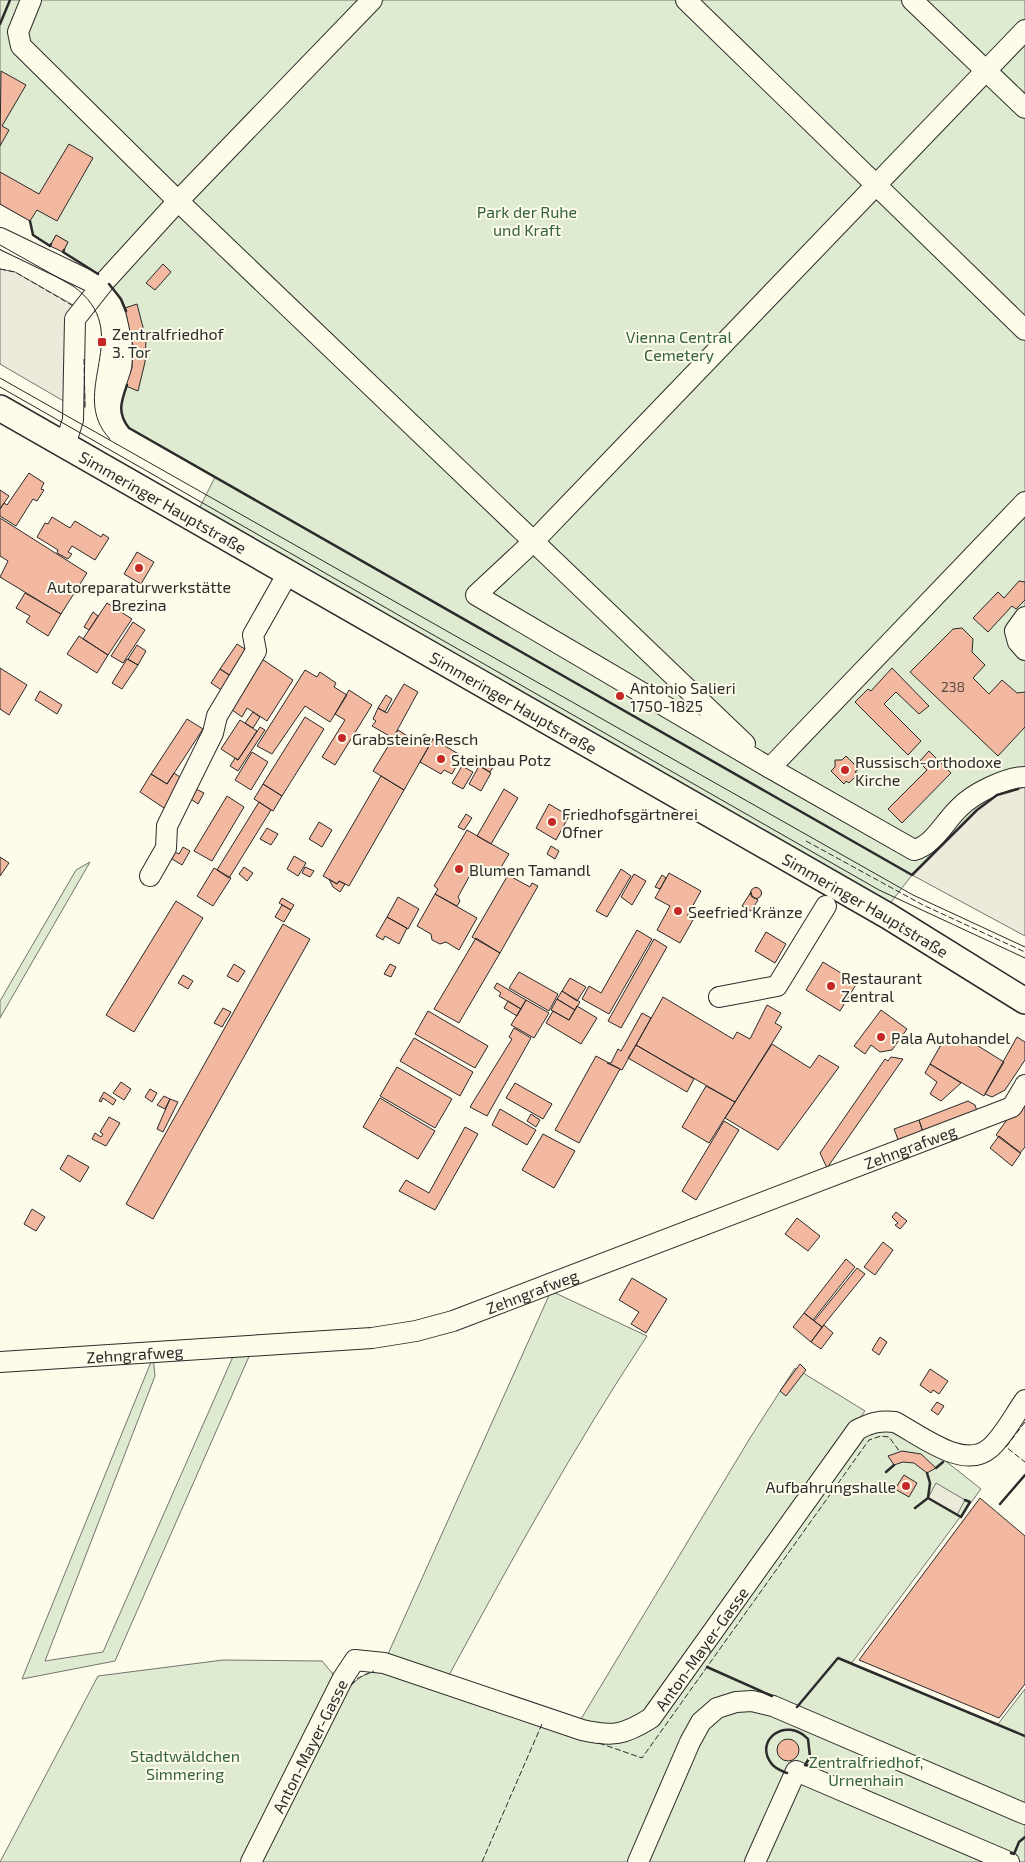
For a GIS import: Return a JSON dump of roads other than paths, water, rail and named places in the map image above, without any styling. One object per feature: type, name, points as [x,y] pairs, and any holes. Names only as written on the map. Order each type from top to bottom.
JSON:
[{"type":"main road","name":"Simmeringer Hauptstraße","points":[[0,408],[881,912],[1025,1001]]},
{"type":"street","points":[[31,0],[18,32],[21,46],[178,201],[770,768]]},
{"type":"street","points":[[65,446],[73,420],[75,319],[100,286],[178,201],[372,0]]},
{"type":"street","points":[[686,0],[1025,330]]},
{"type":"street","points":[[912,0],[1025,108]]},
{"type":"street","points":[[1025,30],[877,186],[532,542],[476,595],[770,768],[914,850],[925,847],[960,806],[988,787],[1025,777]]},
{"type":"street","points":[[0,238],[100,286]]},
{"type":"street","points":[[770,768],[1025,502]]},
{"type":"street","points":[[150,876],[166,848],[167,826],[213,734],[217,716],[256,651],[253,635],[288,573]]},
{"type":"street","points":[[1025,617],[1015,631],[1018,642],[1025,650]]},
{"type":"street","points":[[719,997],[777,986],[826,906]]},
{"type":"street","name":"Zehngrafweg","points":[[0,1362],[372,1338],[416,1331],[453,1321],[1012,1107],[1022,1091]]},
{"type":"street","name":"Anton-Mayer-Gasse","points":[[251,1862],[344,1678],[355,1660],[384,1663],[582,1730],[609,1736],[631,1731],[651,1718],[858,1430],[869,1423],[884,1420],[895,1422],[958,1456],[974,1456],[990,1448],[1025,1400]]},
{"type":"street","points":[[638,1862],[690,1742],[701,1722],[718,1708],[736,1702],[752,1700],[773,1706],[1025,1814]]},
{"type":"street","points":[[755,1862],[796,1771],[1009,1862]]},
{"type":"tram line","points":[[0,245],[73,286],[91,304],[100,323],[101,343],[94,402],[98,421],[110,439]]},
{"type":"tram line","points":[[0,378],[913,895],[1025,947]]},
{"type":"tram line","points":[[0,387],[879,890],[1025,958]]},
{"type":"place","name":"Zentralfriedhof 3. Tor","points":[[102,342]]},
{"type":"place","name":"Autoreparaturwerkstätte Brezina","points":[[139,568]]},
{"type":"place","name":"Antonio Salieri 1750-1825","points":[[620,696]]},
{"type":"place","name":"Grabsteine Resch","points":[[342,738]]},
{"type":"place","name":"Steinbau Potz","points":[[441,759]]},
{"type":"place","name":"Russisch-orthodoxe Kirche","points":[[845,770]]},
{"type":"place","name":"Friedhofsgärtnerei Ofner","points":[[552,822]]},
{"type":"place","name":"Blumen Tamandl","points":[[459,869]]},
{"type":"place","name":"Seefried Kränze","points":[[678,911]]},
{"type":"place","name":"Restaurant Zentral","points":[[831,986]]},
{"type":"place","name":"Pala Autohandel","points":[[881,1037]]},
{"type":"place","name":"Aufbahrungshalle","points":[[906,1486]]},
{"type":"park label","name":"Park der Ruhe und Kraft","points":[[527,220]]},
{"type":"park label","name":"Vienna Central Cemetery","points":[[679,345]]},
{"type":"park label","name":"Stadtwäldchen Simmering","points":[[185,1764]]},
{"type":"park label","name":"Zentralfriedhof, Urnenhain","points":[[866,1770]]}]
